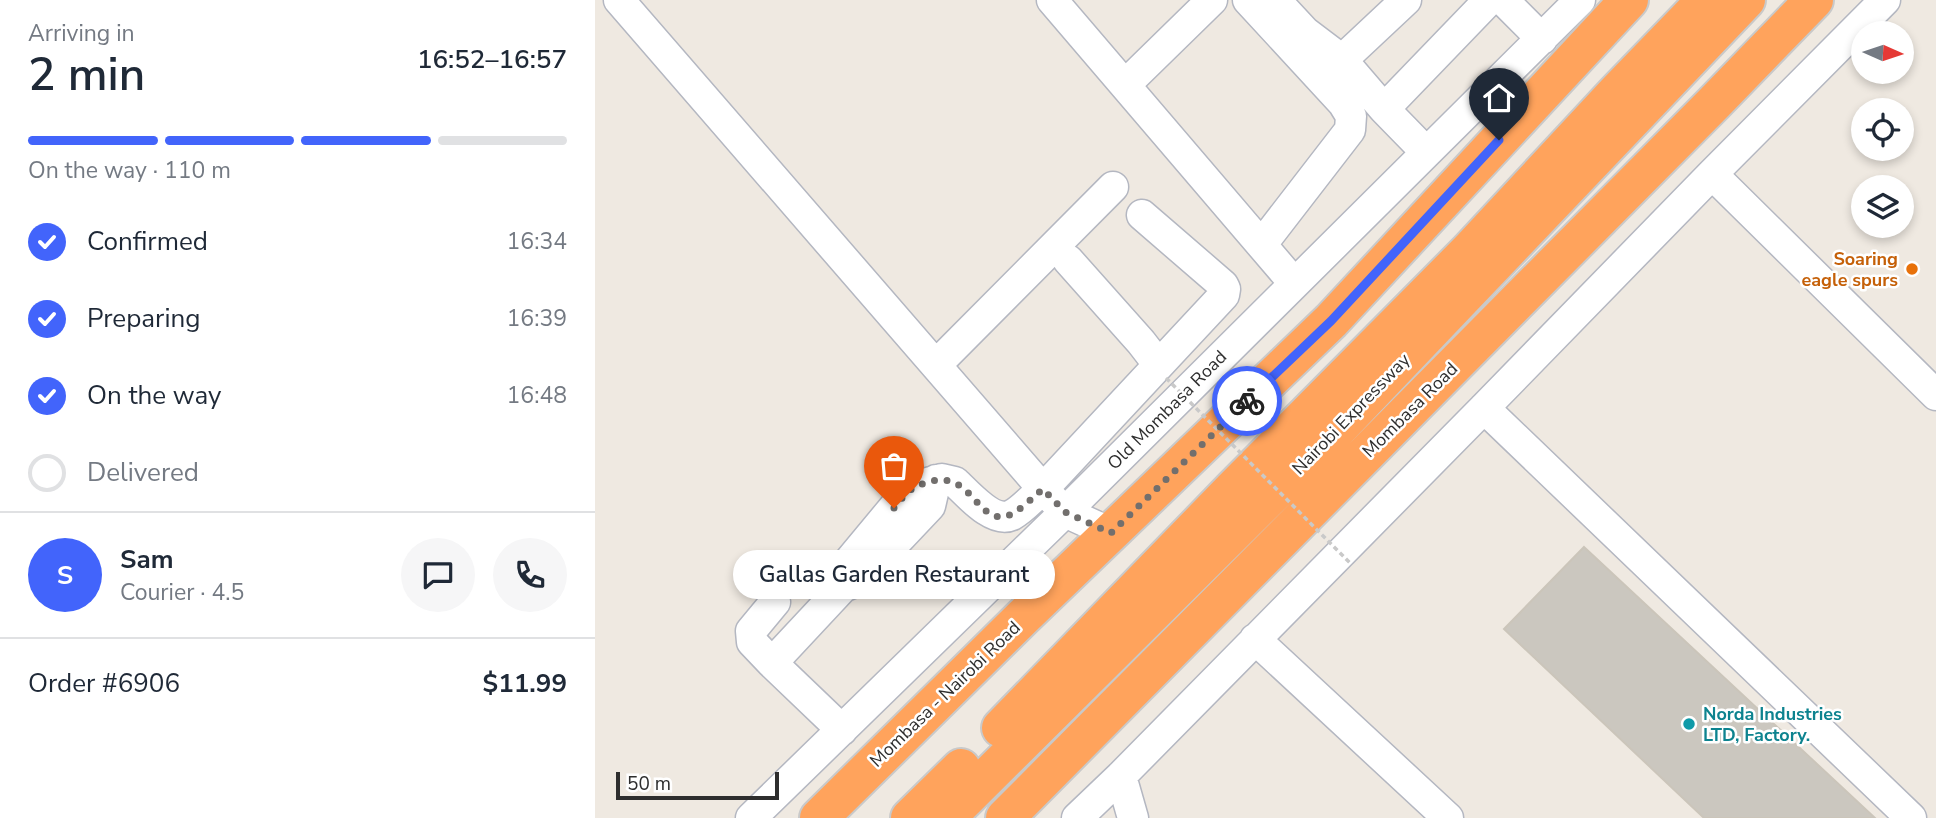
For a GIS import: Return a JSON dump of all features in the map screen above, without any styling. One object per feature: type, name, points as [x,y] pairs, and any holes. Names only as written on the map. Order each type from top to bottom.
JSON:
[{"type":"highway","name":"Mombasa - Nairobi Road","points":[[819,818],[1331,321],[1629,0]]},
{"type":"highway","name":"Nairobi Expressway","points":[[910,818],[1470,250],[1706,0]]},
{"type":"highway","name":"Nairobi Expressway","points":[[946,818],[1322,444],[1746,0]]},
{"type":"highway","name":"Mombasa Road","points":[[1005,818],[1814,0]]},
{"type":"street","points":[[619,0],[1043,489],[1065,512],[1111,533]]},
{"type":"street","points":[[1052,0],[1294,283]]},
{"type":"street","points":[[1125,85],[1212,0]]},
{"type":"street","points":[[1248,0],[1343,103],[1351,116],[1350,131],[1262,244]]},
{"type":"street","points":[[1275,0],[1300,27],[1342,60],[1426,152]]},
{"type":"street","points":[[1342,60],[1406,0]]},
{"type":"street","points":[[1384,109],[1489,0]]},
{"type":"street","points":[[1503,0],[1542,39]]},
{"type":"street","name":"Old Mombasa Road","points":[[751,818],[1065,512],[1580,0]]},
{"type":"street","points":[[1077,818],[1885,0]]},
{"type":"street","points":[[1712,174],[1936,395]]},
{"type":"street","points":[[936,365],[1113,187]]},
{"type":"street","points":[[772,663],[843,587],[860,580],[930,506],[936,480],[955,482],[993,515],[1012,515],[1043,489],[1162,371],[1224,295],[1225,289],[1142,215]]},
{"type":"street","points":[[1068,260],[1141,342],[1162,371]]},
{"type":"street","points":[[1484,408],[1911,818]]},
{"type":"street","points":[[775,602],[751,631],[752,642],[842,730]]},
{"type":"street","points":[[1255,639],[1448,818]]},
{"type":"street","points":[[1121,776],[1133,818]]},
{"type":"path","points":[[1162,371],[1352,565]]},
{"type":"building","name":"Norda Industries LTD, Factory.","points":[[1584,547],[1875,818],[1704,818],[1504,629]]},
{"type":"way so far","points":[[894,508],[910,488],[942,479],[955,482],[993,515],[1002,517],[1012,515],[1043,489],[1065,512],[1111,533],[1247,401]]},
{"type":"place","name":"Soaring eagle spurs","points":[[1912,269]]},
{"type":"place","name":"Gallas Garden Restaurant","points":[[894,508]]},
{"type":"place","name":"Norda Industries LTD, Factory.","points":[[1689,724]]},
{"type":"route","points":[[1247,401],[1331,321],[1499,140]]}]
